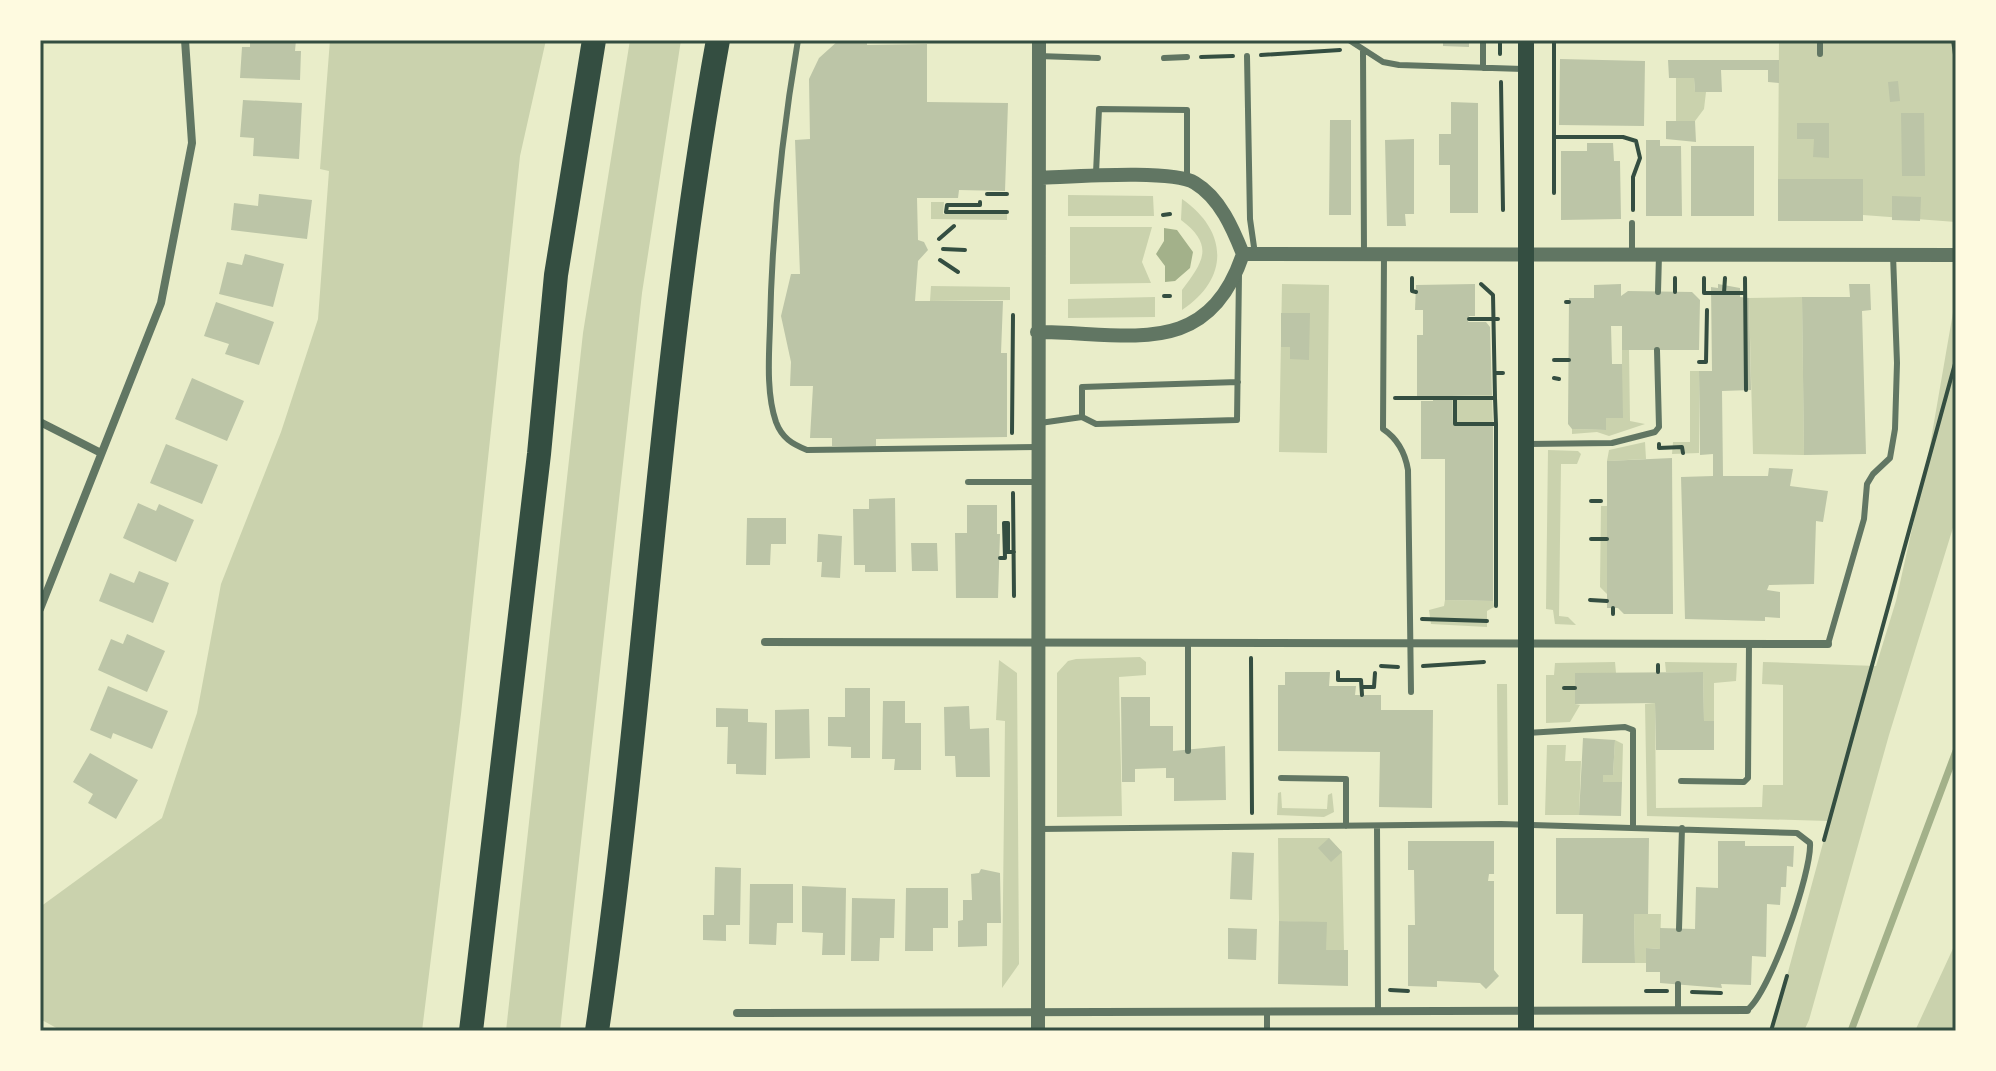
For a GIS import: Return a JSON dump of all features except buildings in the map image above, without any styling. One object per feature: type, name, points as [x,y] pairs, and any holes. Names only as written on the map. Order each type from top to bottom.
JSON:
[{"type":"highway","points":[[471,1031],[535,485],[556,275],[594,40]]},
{"type":"highway","points":[[597,1031],[680,285],[698,146],[718,40]]},
{"type":"main road","points":[[1526,40],[1526,1031]]},
{"type":"street","points":[[40,609],[161,303],[192,143],[185,40]]},
{"type":"street","points":[[1038,1031],[1039,40]]},
{"type":"street","points":[[1039,178],[1096,177],[1194,182],[1213,199],[1230,223],[1246,258]]},
{"type":"street","points":[[1246,258],[1364,254],[1956,255]]},
{"type":"street","points":[[1037,332],[1162,334],[1186,327],[1206,316],[1223,300],[1246,258]]},
{"type":"street","points":[[40,422],[101,453]]},
{"type":"street","points":[[765,642],[1038,640],[1828,644]]},
{"type":"street","points":[[737,1013],[1747,1010]]},
{"type":"lane","points":[[798,40],[771,268],[769,362],[772,402],[780,431],[786,439],[807,450],[1037,447]]},
{"type":"lane","points":[[1349,40],[1383,62],[1399,65],[1526,69]]},
{"type":"lane","points":[[1483,40],[1483,68]]},
{"type":"lane","points":[[1820,40],[1820,54]]},
{"type":"lane","points":[[1363,51],[1364,254]]},
{"type":"lane","points":[[1038,56],[1098,58]]},
{"type":"lane","points":[[1037,424],[1082,417],[1096,424],[1237,420],[1250,219],[1247,56]]},
{"type":"lane","points":[[1164,58],[1187,57]]},
{"type":"lane","points":[[1096,177],[1099,109],[1187,110],[1187,180]]},
{"type":"lane","points":[[1632,223],[1632,255]]},
{"type":"lane","points":[[1384,255],[1383,429],[1392,435],[1406,454],[1408,470],[1411,692]]},
{"type":"lane","points":[[1658,292],[1659,255]]},
{"type":"lane","points":[[1828,644],[1864,519],[1867,484],[1890,458],[1895,429],[1897,363],[1893,255]]},
{"type":"lane","points":[[1528,444],[1612,443],[1655,432],[1659,427],[1657,350]]},
{"type":"lane","points":[[1082,417],[1082,387],[1238,382]]},
{"type":"lane","points":[[968,482],[1038,482]]},
{"type":"lane","points":[[1188,641],[1188,751]]},
{"type":"lane","points":[[1681,781],[1744,782],[1748,778],[1749,643]]},
{"type":"lane","points":[[1527,733],[1625,727],[1633,730],[1633,827]]},
{"type":"lane","points":[[1281,778],[1346,779],[1346,826]]},
{"type":"lane","points":[[1039,829],[1526,825],[1797,833],[1810,843],[1810,863],[1769,981],[1759,1001],[1747,1010]]},
{"type":"lane","points":[[1377,826],[1378,1011]]},
{"type":"lane","points":[[1679,929],[1682,828]]},
{"type":"lane","points":[[1678,984],[1678,1010]]},
{"type":"lane","points":[[1267,1011],[1267,1031]]},
{"type":"path","points":[[1500,40],[1503,210]]},
{"type":"path","points":[[1554,40],[1554,193]]},
{"type":"path","points":[[1953,40],[1956,62]]},
{"type":"path","points":[[1187,57],[1363,51]]},
{"type":"path","points":[[1554,137],[1623,137],[1636,141],[1640,158],[1633,177],[1632,223]]},
{"type":"path","points":[[1495,162],[1502,162]]},
{"type":"path","points":[[987,194],[1007,194]]},
{"type":"path","points":[[980,202],[980,205],[947,205],[946,212],[1007,212]]},
{"type":"path","points":[[939,239],[954,226]]},
{"type":"path","points":[[943,249],[965,250]]},
{"type":"path","points":[[940,260],[958,272]]},
{"type":"path","points":[[1412,278],[1412,291],[1416,292]]},
{"type":"path","points":[[1675,278],[1675,292]]},
{"type":"path","points":[[1704,278],[1704,293],[1745,293]]},
{"type":"path","points":[[1724,293],[1725,278]]},
{"type":"path","points":[[1745,278],[1746,390]]},
{"type":"path","points":[[1481,284],[1493,295],[1496,319],[1496,606]]},
{"type":"path","points":[[1699,362],[1706,362],[1707,310]]},
{"type":"path","points":[[1469,319],[1496,319]]},
{"type":"path","points":[[1554,360],[1569,360]]},
{"type":"path","points":[[1821,852],[1956,360]]},
{"type":"path","points":[[1495,373],[1503,373]]},
{"type":"path","points":[[1382,398],[1495,398]]},
{"type":"path","points":[[1455,398],[1455,424],[1496,424]]},
{"type":"path","points":[[1495,406],[1503,407]]},
{"type":"path","points":[[1659,427],[1659,448],[1682,447],[1683,453]]},
{"type":"path","points":[[1591,501],[1601,501]]},
{"type":"path","points":[[1013,559],[1003,558],[1004,523],[1008,523],[1008,552],[1014,552]]},
{"type":"path","points":[[1591,539],[1607,539]]},
{"type":"path","points":[[1496,544],[1504,545]]},
{"type":"path","points":[[1590,600],[1607,601]]},
{"type":"path","points":[[1412,618],[1487,621]]},
{"type":"path","points":[[1251,641],[1252,827]]},
{"type":"path","points":[[1411,667],[1484,662]]},
{"type":"path","points":[[1658,665],[1658,672]]},
{"type":"path","points":[[1338,672],[1338,680],[1361,680],[1362,695]]},
{"type":"path","points":[[1362,687],[1374,687],[1375,673]]},
{"type":"path","points":[[1564,688],[1575,688]]},
{"type":"path","points":[[1771,1031],[1787,974]]},
{"type":"shaded area","points":[[330,40],[546,40],[520,156],[461,714],[422,1031],[62,1031],[40,1019],[40,907],[162,818],[197,713],[221,584],[281,432],[318,319],[329,171],[320,169]]},
{"type":"shaded area","points":[[630,40],[681,40],[642,293],[560,1031],[506,1031],[583,333]]},
{"type":"shaded area","points":[[1779,40],[1956,40],[1956,222],[1863,215],[1863,179],[1778,179]]},
{"type":"shaded area","points":[[1676,78],[1694,78],[1695,92],[1706,92],[1704,109],[1695,121],[1676,121]]},
{"type":"shaded area","points":[[1068,195],[1153,196],[1154,216],[1068,216]]},
{"type":"shaded area","points":[[1182,199],[1208,225],[1217,254],[1209,284],[1182,310],[1182,290],[1200,263],[1202,246],[1192,229],[1181,220]]},
{"type":"shaded area","points":[[931,202],[944,202],[943,214],[1007,214],[1007,220],[931,219]]},
{"type":"shaded area","points":[[1070,227],[1152,227],[1142,262],[1151,283],[1070,284]]},
{"type":"shaded area","points":[[1164,228],[1177,230],[1193,252],[1190,268],[1175,281],[1165,282],[1165,266],[1156,254],[1164,241]]},
{"type":"shaded area","points":[[1282,284],[1329,285],[1327,453],[1279,452]]},
{"type":"shaded area","points":[[931,286],[1010,287],[1010,300],[930,301]]},
{"type":"shaded area","points":[[1956,295],[1956,518],[1889,735],[1809,1020],[1804,1031],[1772,1031],[1829,821],[1647,816],[1645,704],[1655,703],[1656,808],[1762,807],[1763,785],[1783,785],[1783,685],[1762,684],[1763,662],[1876,666],[1896,601],[1928,457]]},
{"type":"shaded area","points":[[1155,297],[1155,317],[1068,318],[1068,299]]},
{"type":"shaded area","points":[[1802,297],[1804,455],[1753,454],[1749,298]]},
{"type":"shaded area","points":[[1622,350],[1629,350],[1630,421],[1645,424],[1609,436],[1597,432],[1572,434],[1572,429],[1605,430],[1606,418],[1622,418]]},
{"type":"shaded area","points":[[1690,371],[1699,371],[1699,453],[1672,454],[1673,442],[1690,442]]},
{"type":"shaded area","points":[[1492,395],[1493,426],[1453,426],[1452,396]]},
{"type":"shaded area","points":[[1645,442],[1646,459],[1607,461],[1609,450]]},
{"type":"shaded area","points":[[1548,450],[1578,451],[1581,454],[1577,464],[1561,464],[1559,616],[1568,617],[1576,625],[1555,624],[1553,610],[1546,609]]},
{"type":"shaded area","points":[[1601,506],[1607,506],[1607,594],[1600,587]]},
{"type":"shaded area","points":[[1445,600],[1493,601],[1494,607],[1487,611],[1487,627],[1431,624],[1429,610],[1444,606]]},
{"type":"shaded area","points":[[1140,657],[1146,662],[1146,675],[1119,677],[1122,816],[1057,817],[1057,673],[1068,661],[1076,659]]},
{"type":"shaded area","points":[[999,660],[1017,673],[1019,964],[1002,988],[1005,721],[996,720]]},
{"type":"shaded area","points":[[1615,662],[1616,673],[1575,673],[1575,704],[1580,705],[1570,722],[1546,723],[1546,675],[1554,675],[1555,663]]},
{"type":"shaded area","points":[[1665,662],[1737,663],[1736,681],[1714,683],[1714,721],[1704,721],[1703,672],[1666,672]]},
{"type":"shaded area","points":[[1497,684],[1507,684],[1508,805],[1498,805]]},
{"type":"shaded area","points":[[1615,740],[1623,744],[1622,782],[1603,782],[1603,775],[1613,775]]},
{"type":"shaded area","points":[[1547,745],[1566,745],[1565,761],[1581,761],[1579,815],[1545,815]]},
{"type":"shaded area","points":[[1281,792],[1282,808],[1327,809],[1328,795],[1332,793],[1334,812],[1324,817],[1277,815],[1278,793]]},
{"type":"shaded area","points":[[1278,838],[1329,838],[1342,852],[1344,950],[1326,950],[1326,923],[1279,921]]},
{"type":"shaded area","points":[[1634,914],[1661,914],[1660,949],[1646,948],[1646,963],[1635,963]]},
{"type":"shaded area","points":[[1956,942],[1956,1031],[1915,1031]]},
{"type":"waterway","points":[[1851,1031],[1956,751]]}]
